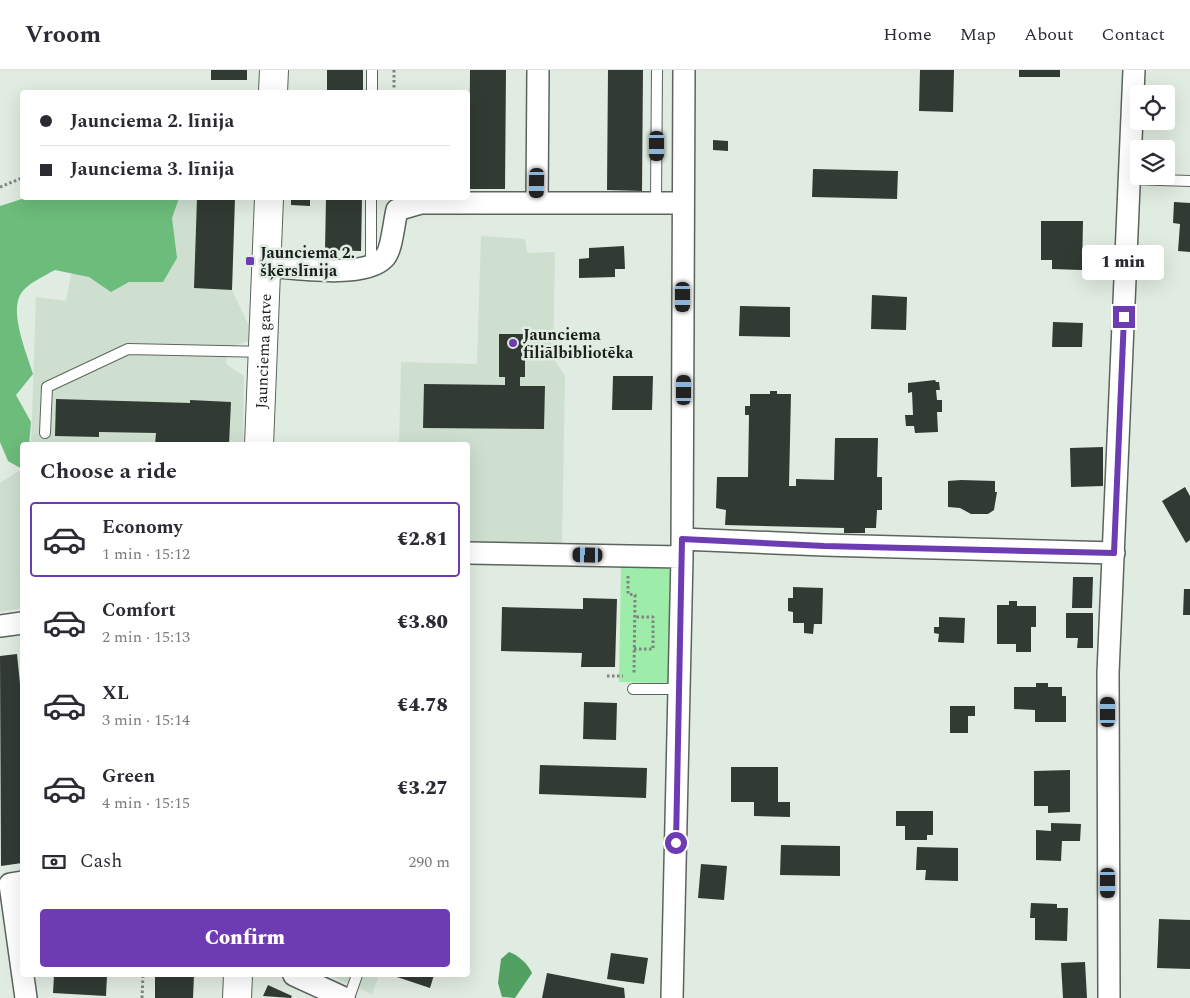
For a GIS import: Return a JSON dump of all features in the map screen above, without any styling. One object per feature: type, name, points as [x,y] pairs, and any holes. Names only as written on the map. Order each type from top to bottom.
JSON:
[{"type":"main road","points":[[273,90],[274,70]]},
{"type":"main road","name":"Jaunciema gatve","points":[[259,442],[269,200]]},
{"type":"main road","points":[[237,998],[238,977]]},
{"type":"street","points":[[536,202],[538,70]]},
{"type":"street","points":[[672,998],[682,548],[684,70]]},
{"type":"street","points":[[1131,140],[1134,70]]},
{"type":"street","points":[[1109,998],[1108,673],[1130,179]]},
{"type":"street","points":[[266,266],[352,270],[371,266],[384,258],[388,251],[397,210],[420,203],[682,203]]},
{"type":"street","points":[[470,553],[824,546],[1114,553]]},
{"type":"street","points":[[0,626],[20,623]]},
{"type":"street","points":[[11,882],[20,957]]},
{"type":"street","points":[[23,977],[26,998]]},
{"type":"street","points":[[298,977],[344,998]]},
{"type":"lane","points":[[372,70],[372,90]]},
{"type":"lane","points":[[656,203],[658,70]]},
{"type":"lane","points":[[1175,180],[1190,181]]},
{"type":"lane","points":[[371,200],[371,266]]},
{"type":"lane","points":[[45,433],[47,387],[128,349],[263,352]]},
{"type":"lane","points":[[634,689],[680,689]]},
{"type":"lane","points":[[349,998],[356,977]]},
{"type":"path","points":[[394,70],[394,90]]},
{"type":"path","points":[[0,186],[20,179]]},
{"type":"path","points":[[628,567],[628,594],[635,595],[634,689]]},
{"type":"path","points":[[634,649],[653,649],[654,632],[654,616],[635,616]]},
{"type":"path","points":[[607,676],[634,676]]},
{"type":"path","points":[[142,998],[143,977]]},
{"type":"shaded area","points":[[20,200],[178,200],[172,218],[177,258],[163,282],[129,282],[111,292],[89,277],[55,270],[31,284],[20,295],[17,303],[18,324],[33,374],[16,395],[31,422],[29,442],[20,442],[20,468],[8,461],[0,442],[0,206]]},
{"type":"shaded area","points":[[86,200],[235,200],[232,290],[249,326],[248,341],[228,348],[226,364],[244,376],[243,442],[31,442],[36,297],[66,301]]},
{"type":"shaded area","points":[[481,236],[525,239],[527,253],[555,252],[553,358],[565,376],[562,544],[470,543],[470,442],[399,442],[401,362],[477,364]]},
{"type":"shaded area","points":[[20,470],[20,608],[0,612],[0,483]]},
{"type":"shaded area","points":[[621,565],[671,565],[669,683],[619,682]]},
{"type":"shaded area","points":[[509,952],[522,960],[532,973],[515,998],[502,997],[498,983],[501,959]]},
{"type":"shaded area","points":[[334,977],[378,977],[372,994]]},
{"type":"building","points":[[211,70],[247,70],[247,80],[211,80]]},
{"type":"building","points":[[327,70],[363,70],[363,90],[327,90]]},
{"type":"building","points":[[470,70],[506,70],[505,189],[470,189]]},
{"type":"building","points":[[608,70],[643,70],[642,191],[607,190]]},
{"type":"building","points":[[920,70],[954,70],[953,112],[919,111]]},
{"type":"building","points":[[1019,70],[1060,70],[1060,77],[1019,77]]},
{"type":"building","points":[[713,140],[728,141],[728,151],[713,150]]},
{"type":"building","points":[[813,169],[898,171],[897,199],[812,197]]},
{"type":"building","points":[[197,200],[235,200],[232,290],[194,288]]},
{"type":"building","points":[[291,200],[310,200],[310,206],[291,205]]},
{"type":"building","points":[[326,200],[362,200],[361,251],[325,250]]},
{"type":"building","points":[[1174,202],[1190,203],[1190,252],[1178,251],[1180,224],[1173,223]]},
{"type":"building","points":[[1041,221],[1083,221],[1082,270],[1052,269],[1052,260],[1041,260]]},
{"type":"building","points":[[624,246],[625,269],[615,269],[615,277],[579,278],[579,259],[589,258],[589,248]]},
{"type":"building","points":[[872,295],[907,297],[906,330],[871,329]]},
{"type":"building","points":[[740,306],[790,307],[790,337],[739,336]]},
{"type":"building","points":[[1053,322],[1083,323],[1082,347],[1052,347]]},
{"type":"building","points":[[499,334],[525,334],[525,377],[520,377],[520,386],[545,386],[544,429],[423,428],[424,384],[505,385],[505,377],[499,377]]},
{"type":"building","points":[[613,376],[653,376],[652,410],[612,410]]},
{"type":"building","points":[[935,380],[939,382],[940,390],[936,390],[937,400],[942,400],[942,412],[937,412],[938,432],[915,433],[914,426],[906,426],[905,415],[913,415],[912,392],[908,393],[908,383]]},
{"type":"building","points":[[770,391],[777,391],[777,394],[791,394],[789,486],[796,486],[796,479],[834,480],[835,438],[878,438],[877,477],[882,477],[882,510],[877,510],[876,528],[865,528],[865,533],[844,533],[844,528],[725,525],[726,510],[716,508],[717,477],[748,477],[749,415],[745,415],[745,406],[750,406],[750,394],[770,394]]},
{"type":"building","points":[[56,399],[190,403],[190,400],[231,402],[229,442],[155,442],[156,433],[99,432],[99,437],[55,436]]},
{"type":"building","points":[[1103,447],[1103,486],[1071,487],[1070,448]]},
{"type":"building","points":[[948,481],[995,481],[995,492],[997,492],[994,510],[988,514],[971,514],[960,508],[948,507]]},
{"type":"building","points":[[1185,487],[1190,496],[1190,540],[1186,543],[1162,501]]},
{"type":"building","points":[[1073,577],[1093,577],[1092,608],[1072,608]]},
{"type":"building","points":[[793,587],[823,588],[822,624],[814,624],[813,634],[804,633],[804,623],[793,623],[793,612],[788,611],[788,598],[793,598]]},
{"type":"building","points":[[1184,589],[1190,589],[1190,615],[1183,615]]},
{"type":"building","points":[[583,598],[617,599],[615,667],[581,667],[582,653],[501,651],[502,607],[583,609]]},
{"type":"building","points":[[1009,601],[1017,601],[1017,606],[1036,606],[1036,627],[1031,627],[1031,652],[1016,652],[1016,644],[997,644],[997,605],[1009,605]]},
{"type":"building","points":[[1066,613],[1093,613],[1093,648],[1077,648],[1078,638],[1066,638]]},
{"type":"building","points":[[939,617],[965,618],[964,643],[938,642],[939,634],[934,633],[934,627],[939,627]]},
{"type":"building","points":[[17,654],[20,683],[20,863],[1,866],[0,656]]},
{"type":"building","points":[[1036,683],[1048,683],[1048,687],[1062,687],[1062,696],[1066,696],[1066,722],[1035,722],[1035,710],[1014,709],[1014,687],[1036,687]]},
{"type":"building","points":[[584,702],[617,703],[616,740],[583,739]]},
{"type":"building","points":[[950,706],[975,706],[975,716],[968,716],[968,733],[950,733]]},
{"type":"building","points":[[540,765],[647,768],[646,798],[539,794]]},
{"type":"building","points":[[731,767],[778,767],[778,802],[790,802],[790,817],[754,816],[754,802],[731,802]]},
{"type":"building","points":[[1070,770],[1070,812],[1048,813],[1048,806],[1034,806],[1034,771]]},
{"type":"building","points":[[896,811],[933,811],[933,835],[927,835],[927,840],[905,840],[905,826],[896,826]]},
{"type":"building","points":[[1051,823],[1081,824],[1080,841],[1062,841],[1061,861],[1036,860],[1036,830],[1051,831]]},
{"type":"building","points":[[781,845],[840,846],[840,876],[780,875]]},
{"type":"building","points":[[917,847],[958,848],[958,881],[925,880],[926,870],[916,870]]},
{"type":"building","points":[[701,864],[727,866],[724,900],[698,898]]},
{"type":"building","points":[[1031,903],[1057,904],[1057,908],[1068,908],[1067,941],[1035,940],[1035,918],[1030,918]]},
{"type":"building","points":[[1159,919],[1190,920],[1190,969],[1157,968]]},
{"type":"building","points":[[611,953],[648,958],[644,984],[607,979]]},
{"type":"building","points":[[1085,962],[1087,998],[1063,998],[1061,963]]},
{"type":"building","points":[[547,973],[624,988],[625,998],[542,998]]},
{"type":"building","points":[[54,977],[107,977],[106,996],[53,993]]},
{"type":"building","points":[[155,977],[194,977],[193,998],[155,998]]},
{"type":"building","points":[[397,977],[433,977],[430,988]]},
{"type":"building","points":[[268,985],[292,996],[291,998],[263,996]]},
{"type":"place","name":"Jaunciema 2. šķērslīnija","points":[[250,261]]},
{"type":"place","name":"Jaunciema filiālbibliotēka","points":[[513,343]]},
{"type":"route","points":[[676,843],[682,539],[824,546],[1114,553],[1124,317]]}]
